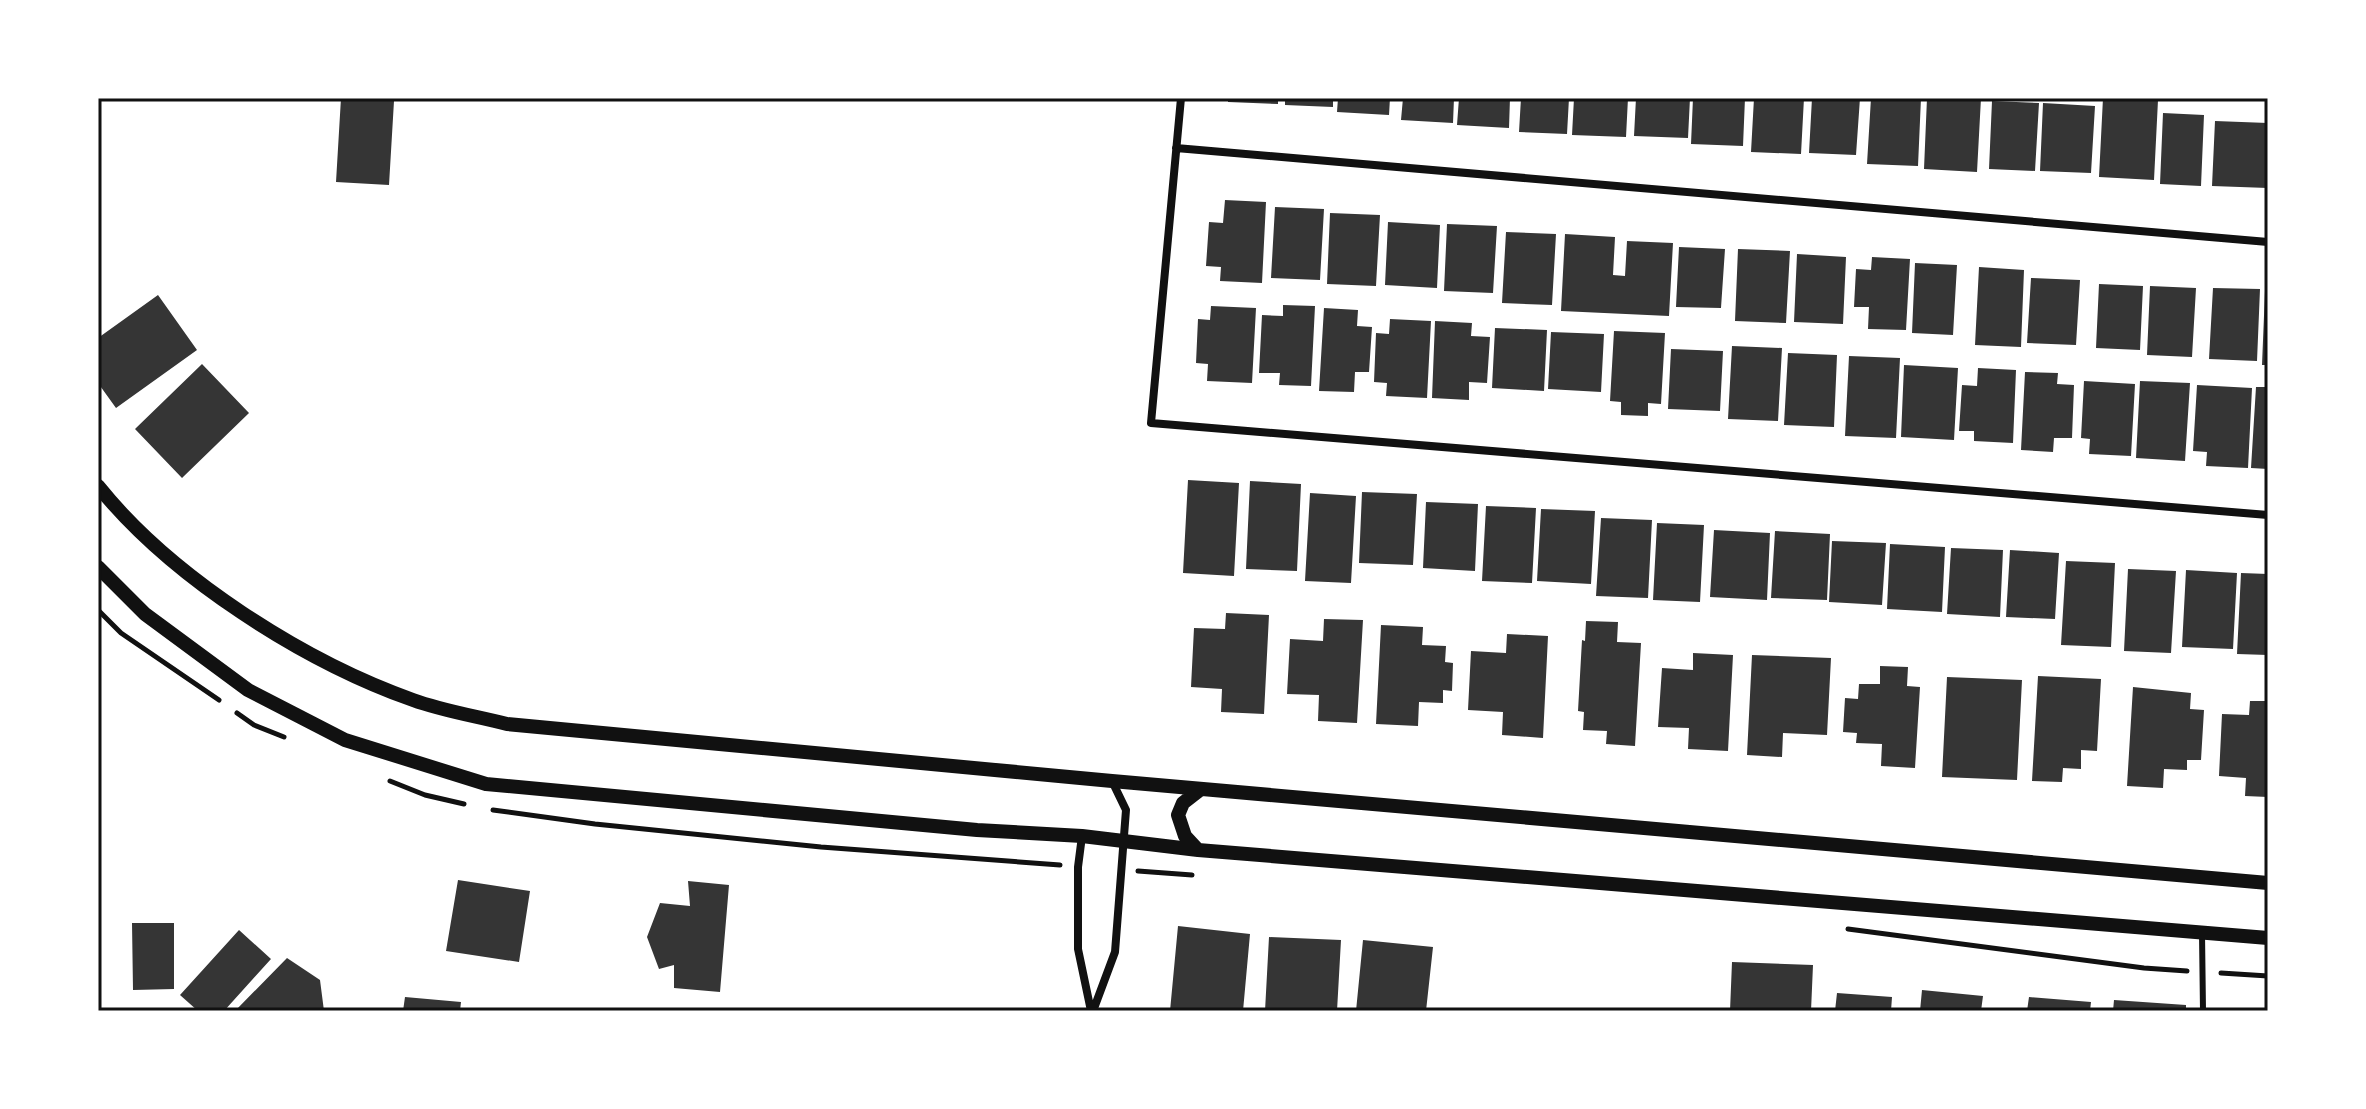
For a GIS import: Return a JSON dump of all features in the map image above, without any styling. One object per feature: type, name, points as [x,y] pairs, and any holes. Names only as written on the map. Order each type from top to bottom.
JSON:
[{"type":"street","points":[[1181,98],[1151,423],[2268,515]]},
{"type":"street","points":[[1176,148],[2268,242]]},
{"type":"street","points":[[98,486],[187,575],[306,652],[414,701],[507,724],[2268,883]]},
{"type":"street","points":[[98,567],[145,614],[248,690],[345,740],[486,784],[977,830],[1082,836],[1198,850],[2268,938]]},
{"type":"street","points":[[1092,1011],[1115,952],[1126,810],[1112,781]]},
{"type":"street","points":[[1198,850],[1185,836],[1178,815],[1183,803],[1201,789]]},
{"type":"street","points":[[1082,836],[1078,867],[1078,949],[1092,1011]]},
{"type":"lane","points":[[2202,933],[2203,1011]]},
{"type":"path","points":[[1121,870],[1199,875]]},
{"type":"path","points":[[1846,929],[2144,968],[2268,976]]},
{"type":"building","points":[[341,98],[394,101],[389,185],[336,182]]},
{"type":"building","points":[[1228,98],[1278,98],[1278,104],[1228,102]]},
{"type":"building","points":[[1285,98],[1333,98],[1333,107],[1285,105]]},
{"type":"building","points":[[1338,98],[1390,98],[1389,115],[1337,112]]},
{"type":"building","points":[[1403,98],[1454,98],[1453,123],[1401,120]]},
{"type":"building","points":[[1459,98],[1510,98],[1509,128],[1457,125]]},
{"type":"building","points":[[1521,98],[1569,98],[1567,134],[1519,132]]},
{"type":"building","points":[[1574,98],[1628,98],[1626,137],[1572,135]]},
{"type":"building","points":[[1636,98],[1690,98],[1688,138],[1634,136]]},
{"type":"building","points":[[1693,98],[1745,98],[1743,146],[1691,144]]},
{"type":"building","points":[[1754,98],[1804,98],[1801,154],[1751,152]]},
{"type":"building","points":[[1812,98],[1860,98],[1856,155],[1809,153]]},
{"type":"building","points":[[1871,98],[1921,98],[1918,166],[1867,164]]},
{"type":"building","points":[[1927,98],[1981,98],[1977,172],[1924,169]]},
{"type":"building","points":[[2103,98],[2158,100],[2154,180],[2099,177]]},
{"type":"building","points":[[1992,101],[2039,103],[2035,171],[1989,169]]},
{"type":"building","points":[[2043,103],[2095,106],[2091,173],[2040,171]]},
{"type":"building","points":[[2163,113],[2204,115],[2201,186],[2160,184]]},
{"type":"building","points":[[2215,121],[2268,123],[2268,188],[2212,186]]},
{"type":"building","points":[[1225,200],[1266,202],[1262,283],[1220,281],[1221,267],[1206,266],[1209,222],[1223,223]]},
{"type":"building","points":[[1275,207],[1324,209],[1320,280],[1271,278]]},
{"type":"building","points":[[1330,213],[1380,215],[1376,286],[1327,284]]},
{"type":"building","points":[[1388,222],[1440,225],[1437,288],[1385,285]]},
{"type":"building","points":[[1447,224],[1497,226],[1493,293],[1444,291]]},
{"type":"building","points":[[1506,232],[1556,234],[1552,305],[1502,303]]},
{"type":"building","points":[[1565,234],[1615,237],[1613,275],[1625,276],[1627,241],[1673,243],[1669,316],[1561,311]]},
{"type":"building","points":[[1679,247],[1725,249],[1721,308],[1676,307]]},
{"type":"building","points":[[1738,249],[1790,251],[1786,323],[1735,321]]},
{"type":"building","points":[[1797,254],[1846,257],[1843,324],[1794,322]]},
{"type":"building","points":[[1872,257],[1910,259],[1906,330],[1868,329],[1869,307],[1854,307],[1856,269],[1871,270]]},
{"type":"building","points":[[1915,263],[1957,265],[1953,335],[1912,333]]},
{"type":"building","points":[[1979,267],[2024,270],[2021,347],[1975,345]]},
{"type":"building","points":[[2031,278],[2080,280],[2076,345],[2027,343]]},
{"type":"building","points":[[2099,284],[2143,286],[2140,350],[2096,348]]},
{"type":"building","points":[[2150,286],[2196,288],[2192,357],[2147,355]]},
{"type":"building","points":[[2213,288],[2260,289],[2257,361],[2209,359]]},
{"type":"building","points":[[2265,291],[2268,291],[2268,365],[2262,365]]},
{"type":"building","points":[[158,295],[197,350],[116,408],[98,383],[98,338]]},
{"type":"building","points":[[1283,305],[1315,306],[1311,386],[1279,385],[1280,373],[1259,373],[1262,315],[1283,316]]},
{"type":"building","points":[[1211,306],[1256,308],[1252,383],[1207,381],[1208,364],[1196,363],[1198,319],[1210,320]]},
{"type":"building","points":[[1324,308],[1358,310],[1357,326],[1372,327],[1369,372],[1355,372],[1354,392],[1319,391]]},
{"type":"building","points":[[1390,319],[1431,321],[1427,398],[1386,396],[1387,383],[1374,382],[1376,333],[1389,334]]},
{"type":"building","points":[[1435,321],[1472,323],[1471,336],[1490,337],[1487,383],[1469,382],[1469,400],[1432,398]]},
{"type":"building","points":[[1495,328],[1547,330],[1544,391],[1492,388]]},
{"type":"building","points":[[1614,331],[1665,333],[1661,404],[1648,403],[1648,416],[1621,415],[1621,402],[1610,401]]},
{"type":"building","points":[[1551,332],[1604,334],[1601,392],[1548,389]]},
{"type":"building","points":[[1732,346],[1782,348],[1778,421],[1728,419]]},
{"type":"building","points":[[1671,349],[1723,351],[1720,411],[1668,409]]},
{"type":"building","points":[[1788,353],[1837,355],[1834,427],[1784,425]]},
{"type":"building","points":[[1849,356],[1900,358],[1896,438],[1845,436]]},
{"type":"building","points":[[202,364],[249,413],[182,478],[135,429]]},
{"type":"building","points":[[1904,365],[1958,368],[1954,440],[1901,437]]},
{"type":"building","points":[[1978,368],[2016,370],[2013,443],[1974,441],[1974,431],[1959,431],[1962,385],[1977,386]]},
{"type":"building","points":[[2025,372],[2058,373],[2057,384],[2074,385],[2072,438],[2054,438],[2053,452],[2021,450]]},
{"type":"building","points":[[2084,381],[2135,384],[2131,456],[2089,454],[2090,439],[2081,438]]},
{"type":"building","points":[[2140,381],[2190,383],[2185,461],[2136,458]]},
{"type":"building","points":[[2197,385],[2252,388],[2248,468],[2206,466],[2207,452],[2193,451]]},
{"type":"building","points":[[2256,387],[2268,387],[2268,469],[2251,468]]},
{"type":"building","points":[[1188,480],[1239,483],[1234,576],[1183,573]]},
{"type":"building","points":[[1250,481],[1301,484],[1297,571],[1246,569]]},
{"type":"building","points":[[1362,492],[1417,494],[1413,565],[1359,563]]},
{"type":"building","points":[[1310,493],[1356,496],[1351,583],[1305,581]]},
{"type":"building","points":[[1426,502],[1478,504],[1475,571],[1423,568]]},
{"type":"building","points":[[1486,506],[1536,508],[1532,583],[1482,581]]},
{"type":"building","points":[[1541,509],[1595,511],[1591,584],[1537,581]]},
{"type":"building","points":[[1601,518],[1652,520],[1648,598],[1596,596]]},
{"type":"building","points":[[1657,523],[1704,525],[1700,602],[1653,600]]},
{"type":"building","points":[[1714,530],[1770,533],[1767,600],[1710,597]]},
{"type":"building","points":[[1775,531],[1830,534],[1827,600],[1771,598]]},
{"type":"building","points":[[1832,541],[1886,543],[1882,605],[1829,602]]},
{"type":"building","points":[[1890,544],[1945,547],[1942,612],[1887,609]]},
{"type":"building","points":[[1951,548],[2003,550],[2000,617],[1947,614]]},
{"type":"building","points":[[2010,550],[2059,553],[2055,619],[2006,617]]},
{"type":"building","points":[[2066,561],[2115,563],[2111,647],[2061,645]]},
{"type":"building","points":[[2128,569],[2176,571],[2171,653],[2124,651]]},
{"type":"building","points":[[2186,570],[2237,573],[2233,649],[2182,647]]},
{"type":"building","points":[[2241,573],[2268,574],[2268,655],[2237,654]]},
{"type":"building","points":[[1226,613],[1269,615],[1264,714],[1221,712],[1222,689],[1191,687],[1194,628],[1225,629]]},
{"type":"building","points":[[1324,619],[1363,620],[1357,723],[1318,721],[1319,695],[1287,694],[1290,639],[1323,641]]},
{"type":"building","points":[[1586,621],[1618,622],[1617,642],[1641,643],[1635,746],[1606,744],[1607,731],[1583,730],[1584,712],[1578,711]]},
{"type":"building","points":[[1381,625],[1423,627],[1422,645],[1446,646],[1445,662],[1453,663],[1452,691],[1443,690],[1443,703],[1419,702],[1418,726],[1376,724]]},
{"type":"building","points":[[1507,634],[1548,636],[1543,738],[1502,735],[1503,712],[1468,710],[1471,651],[1506,653]]},
{"type":"building","points":[[1693,653],[1733,655],[1728,751],[1688,749],[1689,728],[1658,727],[1662,668],[1693,670]]},
{"type":"building","points":[[1752,655],[1831,658],[1827,735],[1783,733],[1782,757],[1747,755]]},
{"type":"building","points":[[1880,666],[1908,667],[1907,686],[1920,687],[1915,768],[1881,766],[1882,744],[1856,743],[1857,733],[1843,732],[1845,698],[1858,699],[1859,684],[1880,684]]},
{"type":"building","points":[[2038,676],[2101,679],[2097,751],[2081,750],[2081,769],[2063,768],[2062,782],[2032,781]]},
{"type":"building","points":[[1947,677],[2022,680],[2017,780],[1942,777]]},
{"type":"building","points":[[2133,687],[2191,693],[2190,709],[2204,710],[2201,760],[2187,760],[2187,770],[2164,769],[2163,788],[2127,786]]},
{"type":"building","points":[[2250,701],[2268,701],[2268,797],[2245,796],[2246,778],[2219,776],[2222,714],[2249,715]]},
{"type":"building","points":[[458,880],[530,891],[519,962],[446,951]]},
{"type":"building","points":[[688,881],[729,885],[720,992],[674,988],[674,965],[659,969],[647,937],[660,903],[690,906]]},
{"type":"building","points":[[132,923],[174,923],[174,989],[133,990]]},
{"type":"building","points":[[1178,926],[1250,934],[1243,1011],[1170,1011]]},
{"type":"building","points":[[239,930],[271,959],[224,1011],[198,1011],[180,995]]},
{"type":"building","points":[[1269,937],[1341,940],[1337,1011],[1265,1011]]},
{"type":"building","points":[[1363,940],[1433,947],[1426,1011],[1356,1011]]},
{"type":"building","points":[[287,958],[320,980],[324,1011],[235,1011]]},
{"type":"building","points":[[1732,962],[1813,965],[1811,1011],[1730,1011]]},
{"type":"building","points":[[1922,990],[1983,996],[1981,1011],[1920,1011]]},
{"type":"building","points":[[1837,993],[1892,997],[1891,1011],[1835,1011]]},
{"type":"building","points":[[405,997],[461,1002],[460,1011],[403,1011]]},
{"type":"building","points":[[2029,997],[2091,1002],[2090,1011],[2027,1011]]},
{"type":"building","points":[[2114,1000],[2186,1005],[2186,1011],[2113,1011]]}]
